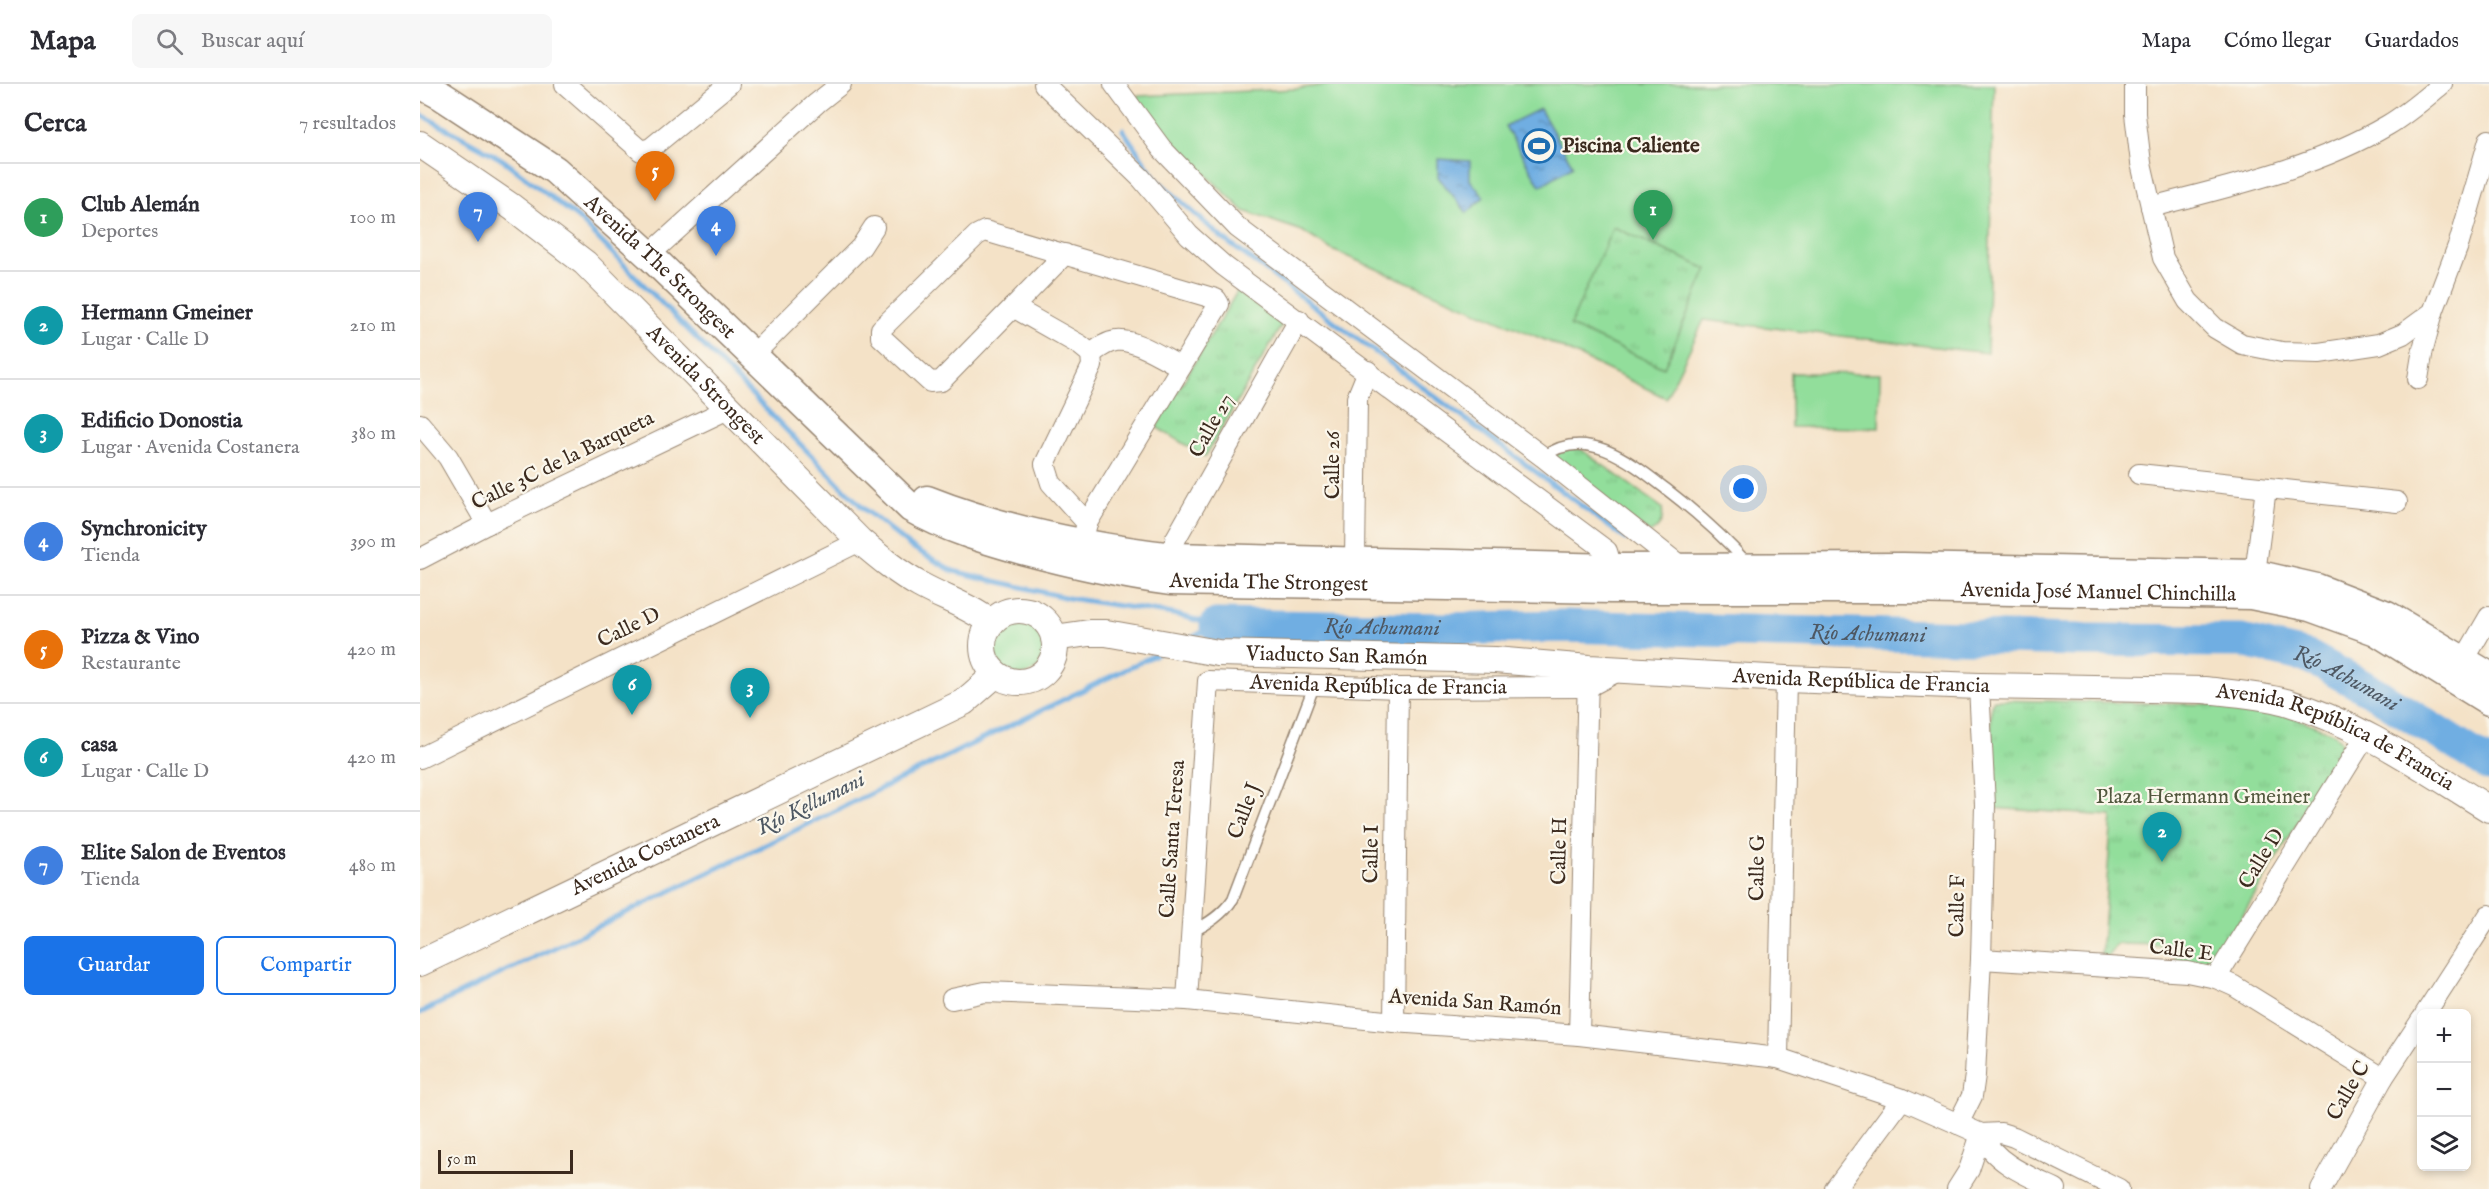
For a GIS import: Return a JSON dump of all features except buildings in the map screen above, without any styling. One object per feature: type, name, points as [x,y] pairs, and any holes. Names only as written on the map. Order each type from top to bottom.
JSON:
[{"type":"main road","name":"Avenida The Strongest","points":[[420,84],[555,170],[649,255],[880,477],[950,508],[1172,569],[1683,579]]},
{"type":"main road","name":"Avenida José Manuel Chinchilla","points":[[1683,579],[1750,567],[1903,578]]},
{"type":"main road","name":"Avenida José Manuel Chinchilla","points":[[1683,579],[1903,578],[2253,584],[2376,631],[2458,670],[2489,676]]},
{"type":"main road","name":"Avenida José Manuel Chinchilla","points":[[2458,670],[2489,701]]},
{"type":"street","points":[[565,84],[641,152],[651,148],[729,84]]},
{"type":"street","points":[[649,255],[817,102],[841,84]]},
{"type":"street","points":[[1044,84],[1141,178],[1189,235],[1224,266],[1607,551],[1612,578]]},
{"type":"street","points":[[1114,84],[1162,149],[1238,228],[1543,458],[1683,579]]},
{"type":"street","points":[[2135,84],[2135,114],[2141,163],[2163,258],[2188,301],[2215,328],[2242,344],[2282,352],[2319,353],[2379,344],[2403,334],[2433,312]]},
{"type":"street","points":[[2151,207],[2270,175],[2335,151],[2389,125],[2442,84]]},
{"type":"street","points":[[2418,379],[2433,312],[2459,243],[2489,140]]},
{"type":"street","name":"Avenida Strongest","points":[[420,144],[512,207],[585,263],[860,540],[894,569],[939,595],[978,613],[991,623]]},
{"type":"street","points":[[753,355],[861,247],[874,227]]},
{"type":"street","points":[[1065,254],[941,381],[930,382],[881,338],[880,333],[881,329],[961,251],[985,231],[1065,254],[1216,299],[1218,304],[1083,544]]},
{"type":"street","points":[[1013,307],[1080,345],[1091,354],[1092,366],[1045,464],[1051,483],[1083,544]]},
{"type":"street","name":"Calle 27","points":[[1172,569],[1175,540],[1299,320]]},
{"type":"street","points":[[1091,354],[1105,344],[1118,340],[1135,344],[1181,367]]},
{"type":"street","name":"Calle 26","points":[[1355,572],[1358,398],[1368,371]]},
{"type":"street","name":"Calle 3C de la Barqueta","points":[[420,559],[487,524],[728,409]]},
{"type":"street","points":[[420,424],[448,457],[487,524]]},
{"type":"street","points":[[2139,474],[2397,502]]},
{"type":"street","points":[[2253,584],[2266,488]]},
{"type":"street","name":"Calle D","points":[[420,758],[860,540]]},
{"type":"street","points":[[1012,610],[1024,610],[1036,614],[1044,620],[1054,638],[1053,658],[1048,669],[1040,677],[1029,682],[1006,681],[996,675],[984,659],[982,650],[985,631],[1000,615],[1012,610]]},
{"type":"street","points":[[2458,670],[2489,617]]},
{"type":"street","name":"Viaducto San Ramón","points":[[1054,638],[1106,633],[1218,653],[1495,660],[1588,678],[1620,670]]},
{"type":"street","name":"Avenida República de Francia","points":[[1620,670],[1786,679],[1979,686],[2204,690],[2237,693],[2284,702],[2328,716],[2367,734],[2489,809]]},
{"type":"street","name":"Avenida Costanera","points":[[420,963],[964,702],[996,675]]},
{"type":"street","name":"Avenida República de Francia","points":[[1208,681],[1398,688],[1588,678]]},
{"type":"street","name":"Calle H","points":[[1579,1035],[1588,678]]},
{"type":"street","name":"Calle G","points":[[1778,1058],[1786,679]]},
{"type":"street","name":"Calle Santa Teresa","points":[[1187,1000],[1208,681]]},
{"type":"street","name":"Calle F","points":[[1958,1124],[1972,1096],[1975,1075],[1981,959],[1985,805],[1979,686]]},
{"type":"street","name":"Calle I","points":[[1394,1022],[1398,688]]},
{"type":"street","name":"Calle D","points":[[2216,978],[2367,734]]},
{"type":"street","points":[[2428,1009],[2489,915]]},
{"type":"street","name":"Calle E","points":[[1981,959],[2187,972],[2216,978],[2234,986],[2383,1078]]},
{"type":"street","name":"Avenida San Ramón","points":[[952,999],[985,992],[1187,1000],[1394,1022],[1579,1035],[1778,1058],[1902,1099],[1981,1134],[2001,1133],[2014,1137],[2120,1189]]},
{"type":"street","name":"Calle C","points":[[2321,1189],[2383,1078],[2417,1025]]},
{"type":"street","points":[[1834,1189],[1902,1099]]},
{"type":"street","points":[[1957,1189],[1969,1170],[1981,1134]]},
{"type":"street","name":"Avenida San Ramón","points":[[1981,1134],[1987,1148],[1993,1154],[2056,1189]]},
{"type":"lane","points":[[1543,458],[1554,449],[1575,444],[1590,446],[1630,461],[1693,509],[1750,567]]},
{"type":"lane","name":"Calle J","points":[[1191,932],[1213,920],[1233,899],[1314,686]]},
{"type":"green space","points":[[1332,84],[1994,84],[1987,353],[1704,320],[1666,398],[1552,343],[1332,250],[1302,231],[1244,211],[1140,111],[1137,96],[1296,89]]},
{"type":"green space","points":[[1613,227],[1707,269],[1664,368],[1570,326]]},
{"type":"green space","points":[[1238,290],[1284,321],[1205,457],[1156,427]]},
{"type":"green space","points":[[1791,373],[1880,374],[1879,428],[1791,427]]},
{"type":"green space","points":[[1578,447],[1662,508],[1663,516],[1657,528],[1651,533],[1557,470],[1554,448]]},
{"type":"green space","points":[[1019,621],[1029,623],[1038,629],[1044,638],[1046,648],[1044,658],[1038,667],[1029,673],[1019,675],[1009,673],[1000,667],[994,658],[992,648],[994,638],[1000,629],[1009,623]]},
{"type":"green space","name":"Plaza Hermann Gmeiner","points":[[1994,700],[2241,705],[2294,717],[2335,734],[2341,742],[2340,751],[2219,955],[2211,961],[2176,960],[2172,945],[2117,944],[2107,957],[2101,957],[2112,816],[1992,808],[1991,705]]},
{"type":"water","name":"Piscina Caliente","points":[[1540,109],[1573,166],[1540,186],[1505,126]]},
{"type":"water","points":[[1438,159],[1470,161],[1470,180],[1484,197],[1467,213],[1438,177]]},
{"type":"waterway","points":[[420,114],[503,160],[578,218],[864,509],[910,546],[953,571],[1068,598],[1173,614],[1216,625]]},
{"type":"waterway","points":[[1123,130],[1156,179],[1221,237],[1626,539]]},
{"type":"waterway","name":"Río Kellumani","points":[[1191,638],[1216,625]]},
{"type":"waterway","name":"Río Achumani","points":[[1216,625],[1444,629],[1562,626],[2075,640],[2242,641],[2309,657],[2372,691],[2489,765]]},
{"type":"waterway","name":"Río Kellumani","points":[[420,1013],[1161,652]]},
{"type":"place","name":"Piscina Caliente","points":[[1539,146]]},
{"type":"place","name":"Pizza & Vino","points":[[655,201]]},
{"type":"place","name":"Club Alemán","points":[[1653,240]]},
{"type":"place","name":"Elite Salon de Eventos","points":[[478,242]]},
{"type":"place","name":"Synchronicity","points":[[716,256]]},
{"type":"place","name":"casa","points":[[632,715]]},
{"type":"place","name":"Edificio Donostia","points":[[750,718]]},
{"type":"place","name":"Hermann Gmeiner","points":[[2162,862]]}]
